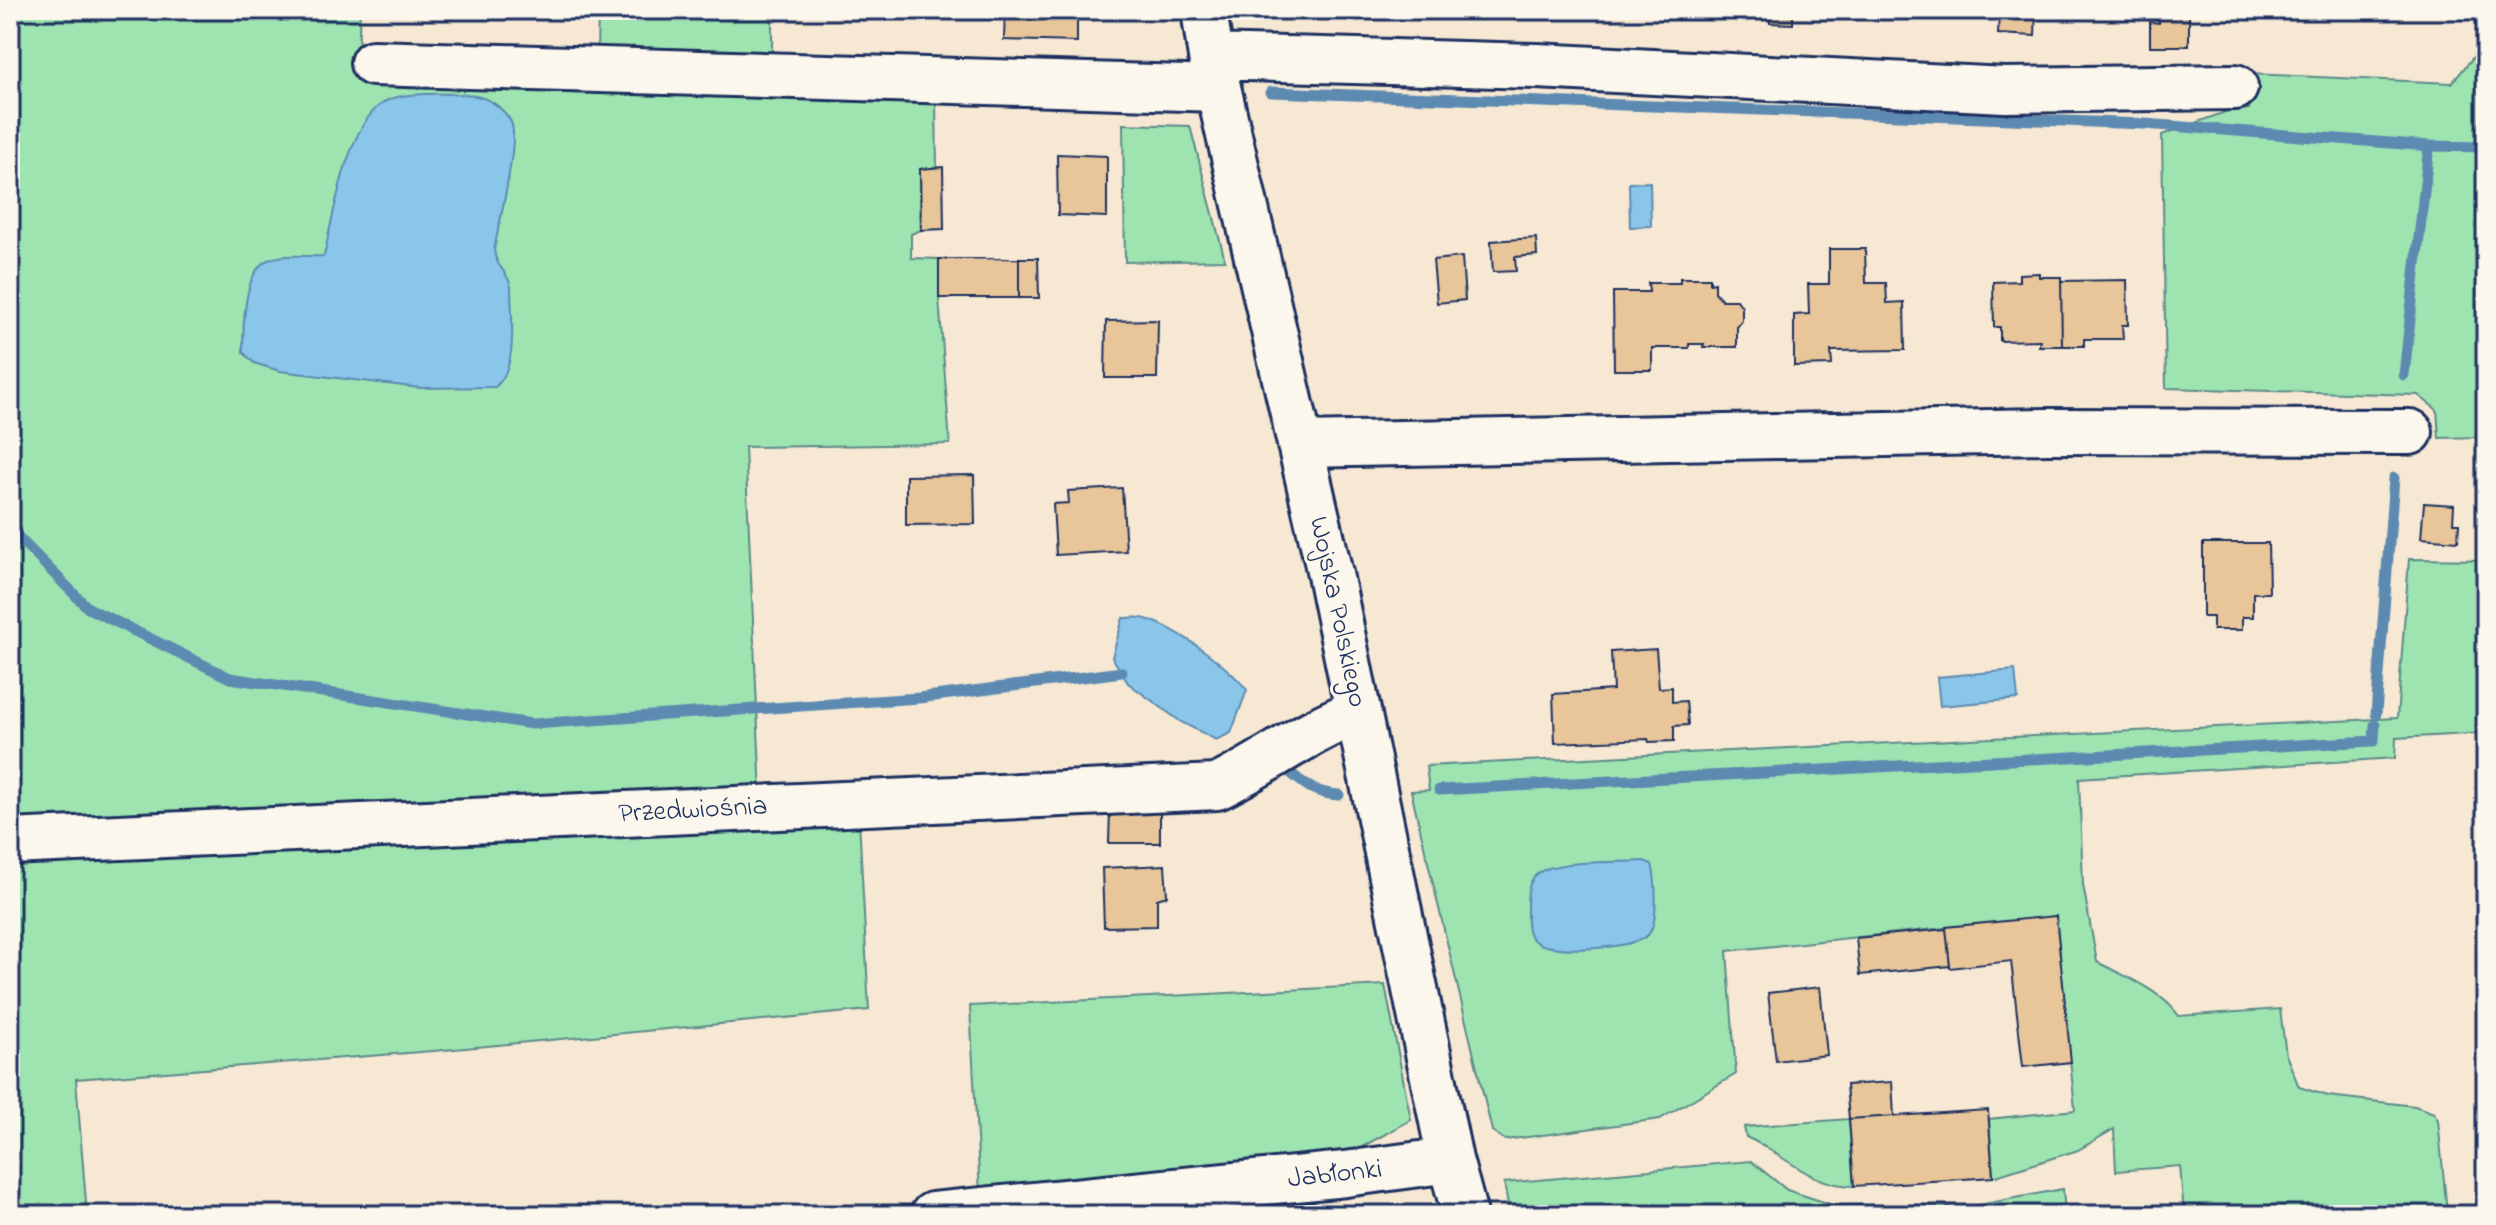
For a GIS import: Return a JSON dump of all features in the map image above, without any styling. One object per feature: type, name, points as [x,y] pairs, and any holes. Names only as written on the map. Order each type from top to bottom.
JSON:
[{"type":"street","name":"Wojska Polskiego","points":[[1204,10],[1214,73],[1300,445],[1450,1160],[1465,1215]]},
{"type":"street","points":[[373,63],[1214,73],[1568,68],[2005,90],[2235,87]]},
{"type":"street","points":[[1300,445],[2047,431],[2410,432]]},
{"type":"street","name":"Przedwiośnia","points":[[10,842],[1217,787],[1310,733],[1358,712]]},
{"type":"street","name":"Jabłonki","points":[[933,1215],[1345,1174],[1450,1160]]},
{"type":"green space","points":[[10,10],[360,10],[357,73],[936,100],[937,168],[920,169],[921,230],[911,234],[911,258],[939,259],[950,444],[745,447],[761,794],[10,828]]},
{"type":"green space","points":[[598,10],[772,10],[772,52],[763,56],[597,54]]},
{"type":"green space","points":[[2477,10],[2486,10],[2486,437],[2439,438],[2437,410],[2418,395],[2166,388],[2162,135],[2228,111],[2249,109],[2250,74],[2452,83],[2475,55]]},
{"type":"green space","points":[[1123,124],[1190,126],[1225,260],[1125,262]]},
{"type":"green space","points":[[2409,559],[2486,560],[2486,733],[2396,738],[2395,758],[2079,778],[2083,885],[2097,962],[2152,991],[2179,1016],[2280,1009],[2286,1055],[2299,1087],[2328,1096],[2415,1106],[2434,1113],[2438,1120],[2447,1212],[2423,1215],[2184,1215],[2180,1166],[2116,1171],[2114,1129],[2078,1150],[1993,1177],[1989,1119],[2075,1110],[2056,916],[1727,951],[1736,1074],[1660,1119],[1505,1140],[1492,1131],[1411,791],[1429,790],[1426,766],[2397,718]]},
{"type":"green space","points":[[859,819],[869,1010],[433,1051],[76,1079],[87,1215],[10,1215],[10,856]]},
{"type":"green space","points":[[1385,985],[1411,1120],[1351,1153],[980,1194],[970,1006]]},
{"type":"green space","points":[[1849,1119],[1854,1186],[1810,1175],[1746,1137],[1744,1127]]},
{"type":"green space","points":[[1751,1161],[1787,1190],[1836,1206],[1963,1208],[2063,1189],[2065,1215],[1510,1215],[1504,1183]]},
{"type":"water","points":[[424,94],[484,98],[501,109],[512,125],[510,167],[494,249],[511,287],[511,355],[503,378],[495,387],[420,388],[280,371],[254,363],[243,352],[243,329],[249,288],[260,266],[275,258],[324,256],[343,173],[370,114],[388,100]]},
{"type":"water","points":[[1650,182],[1651,226],[1630,227],[1629,183]]},
{"type":"water","points":[[1123,618],[1142,618],[1169,628],[1214,658],[1238,680],[1247,690],[1231,733],[1216,740],[1181,722],[1128,683],[1112,657]]},
{"type":"water","points":[[2015,670],[2018,699],[1940,706],[1937,677]]},
{"type":"water","points":[[1644,861],[1652,864],[1655,890],[1654,921],[1648,935],[1627,944],[1575,949],[1545,946],[1530,935],[1528,895],[1531,881],[1537,874],[1572,864]]},
{"type":"building","points":[[1005,10],[1069,10],[1069,19],[1077,19],[1077,42],[1004,40]]},
{"type":"building","points":[[1770,10],[1793,10],[1793,24],[1770,23]]},
{"type":"building","points":[[1999,10],[2036,10],[2035,36],[1998,34]]},
{"type":"building","points":[[2110,10],[2189,10],[2189,46],[2150,46],[2150,22],[2159,23],[2159,16],[2110,15]]},
{"type":"building","points":[[1057,154],[1107,156],[1107,217],[1058,215]]},
{"type":"building","points":[[943,167],[944,229],[921,230],[920,169]]},
{"type":"building","points":[[1536,238],[1537,255],[1515,257],[1516,271],[1493,272],[1491,241]]},
{"type":"building","points":[[1829,249],[1865,249],[1866,283],[1886,283],[1887,303],[1904,302],[1905,350],[1831,351],[1832,365],[1794,366],[1794,315],[1809,314],[1808,284],[1829,284]]},
{"type":"building","points":[[1462,257],[1465,300],[1437,303],[1433,260]]},
{"type":"building","points":[[1019,258],[1019,298],[939,298],[939,259]]},
{"type":"building","points":[[1019,258],[1038,258],[1039,298],[1019,298]]},
{"type":"building","points":[[2039,273],[2039,277],[2061,277],[2062,346],[2039,346],[2040,340],[2000,341],[2000,327],[1994,327],[1993,282],[2019,281],[2019,274]]},
{"type":"building","points":[[1680,278],[1710,278],[1710,283],[1715,282],[1715,292],[1722,300],[1737,300],[1742,307],[1742,321],[1737,327],[1737,347],[1689,344],[1689,348],[1652,348],[1652,370],[1614,370],[1613,292],[1649,292],[1648,283],[1680,283]]},
{"type":"building","points":[[2127,280],[2128,325],[2122,325],[2123,339],[2084,339],[2084,346],[2062,346],[2061,281]]},
{"type":"building","points":[[1158,320],[1157,378],[1105,378],[1106,321]]},
{"type":"building","points":[[974,475],[975,524],[906,525],[906,476]]},
{"type":"building","points":[[1122,488],[1126,551],[1056,555],[1053,504],[1069,503],[1068,491]]},
{"type":"building","points":[[2424,503],[2454,505],[2453,523],[2459,523],[2458,541],[2421,538]]},
{"type":"building","points":[[2203,543],[2268,543],[2269,593],[2253,593],[2253,617],[2242,617],[2242,630],[2213,630],[2213,617],[2203,617]]},
{"type":"building","points":[[1656,649],[1659,688],[1672,687],[1672,702],[1686,701],[1688,725],[1674,726],[1674,741],[1649,742],[1648,739],[1555,743],[1553,694],[1613,690],[1611,652]]},
{"type":"building","points":[[1110,809],[1160,809],[1160,843],[1109,843]]},
{"type":"building","points":[[1165,865],[1167,896],[1157,899],[1157,926],[1104,927],[1102,868]]},
{"type":"building","points":[[2056,916],[2071,1062],[2023,1067],[2011,961],[1950,968],[1946,927]]},
{"type":"building","points":[[1946,929],[1950,966],[1860,975],[1856,938]]},
{"type":"building","points":[[1820,987],[1827,1055],[1776,1061],[1768,993]]},
{"type":"building","points":[[1892,1082],[1894,1116],[1849,1119],[1846,1085]]},
{"type":"building","points":[[1988,1110],[1993,1177],[1854,1186],[1849,1119]]},
{"type":"waterway","points":[[1271,92],[2145,124],[2429,146],[2486,147]]},
{"type":"waterway","points":[[2404,375],[2429,146]]},
{"type":"waterway","points":[[2376,714],[2394,478]]},
{"type":"waterway","points":[[10,529],[88,608],[230,678],[532,724],[919,698],[1122,672]]},
{"type":"waterway","points":[[1439,790],[2374,741],[2375,725]]},
{"type":"waterway","points":[[1285,768],[1310,787],[1339,795]]}]
